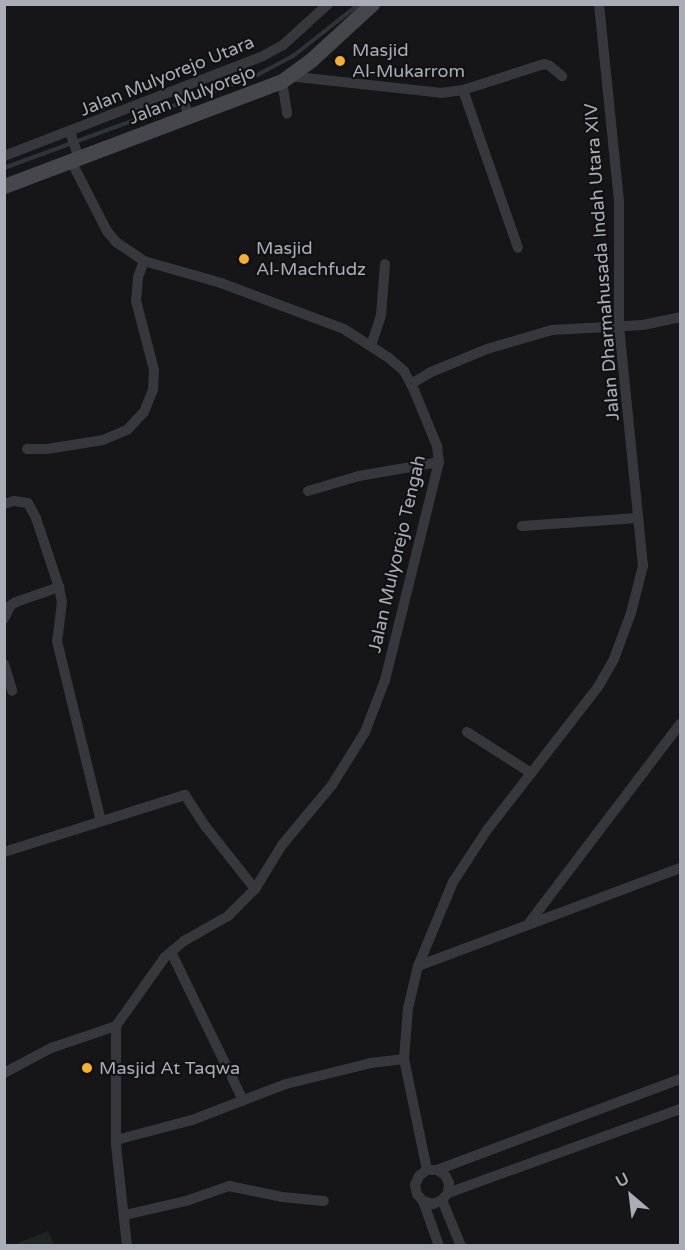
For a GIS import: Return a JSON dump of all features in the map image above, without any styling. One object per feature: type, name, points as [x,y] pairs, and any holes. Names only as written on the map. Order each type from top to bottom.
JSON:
[{"type":"main road","name":"Jalan Mulyorejo","points":[[4,186],[75,156],[285,79],[311,60],[372,4]]},
{"type":"street","name":"Jalan Mulyorejo Utara","points":[[4,156],[70,134],[232,69],[283,45],[328,4]]},
{"type":"street","name":"Jalan Dharmahusada Indah Utara XIV","points":[[432,1170],[404,1059],[408,1008],[418,966],[453,882],[487,830],[598,687],[614,659],[640,585],[643,566],[619,327],[619,201],[599,4]]},
{"type":"street","points":[[287,114],[285,79],[441,93],[463,90],[544,64],[562,76]]},
{"type":"street","points":[[463,90],[518,248]]},
{"type":"street","points":[[179,92],[188,113]]},
{"type":"street","name":"Jalan Mulyorejo Tengah","points":[[70,134],[75,156],[107,231],[116,242],[144,261],[221,283],[344,329],[371,346],[404,371],[437,446],[439,462],[385,680],[365,732],[332,785],[282,845],[255,889],[228,916],[184,941],[171,952],[141,987],[116,1026]]},
{"type":"street","points":[[27,449],[47,449],[104,440],[127,430],[144,412],[153,390],[154,370],[136,301],[138,278],[144,261]]},
{"type":"street","points":[[371,346],[381,315],[385,264]]},
{"type":"street","points":[[411,384],[453,362],[522,337],[579,327],[619,327],[681,317]]},
{"type":"street","points":[[308,491],[359,476],[439,462]]},
{"type":"street","points":[[4,504],[14,501],[28,503],[36,518],[59,587],[62,602],[57,641],[101,821]]},
{"type":"street","points":[[522,526],[638,518]]},
{"type":"street","points":[[4,619],[10,606],[16,602],[59,587]]},
{"type":"street","points":[[4,664],[12,691]]},
{"type":"street","points":[[529,924],[681,724]]},
{"type":"street","points":[[467,732],[531,773]]},
{"type":"street","points":[[4,852],[185,795],[206,827],[255,889]]},
{"type":"street","points":[[418,966],[681,868]]},
{"type":"street","points":[[171,952],[243,1100]]},
{"type":"street","points":[[4,1073],[51,1048],[116,1026],[116,1140],[127,1245]]},
{"type":"street","points":[[116,1140],[192,1120],[286,1084],[371,1063],[404,1059]]},
{"type":"street","points":[[439,1245],[423,1201],[417,1194],[415,1185],[419,1176],[681,1079]]},
{"type":"street","points":[[423,1201],[433,1204],[445,1196],[681,1109]]},
{"type":"street","points":[[432,1170],[445,1175],[449,1183],[445,1196],[461,1245]]},
{"type":"street","points":[[124,1215],[186,1201],[229,1186],[282,1197],[324,1201]]},
{"type":"shaded area","points":[[48,1231],[54,1245],[13,1245]]},
{"type":"waterway","points":[[4,168],[259,74],[293,56],[359,4]]},
{"type":"place","name":"Masjid Al-Mukarrom","points":[[340,61]]},
{"type":"place","name":"Masjid Al-Machfudz","points":[[244,259]]},
{"type":"place","name":"Masjid At Taqwa","points":[[87,1068]]}]
